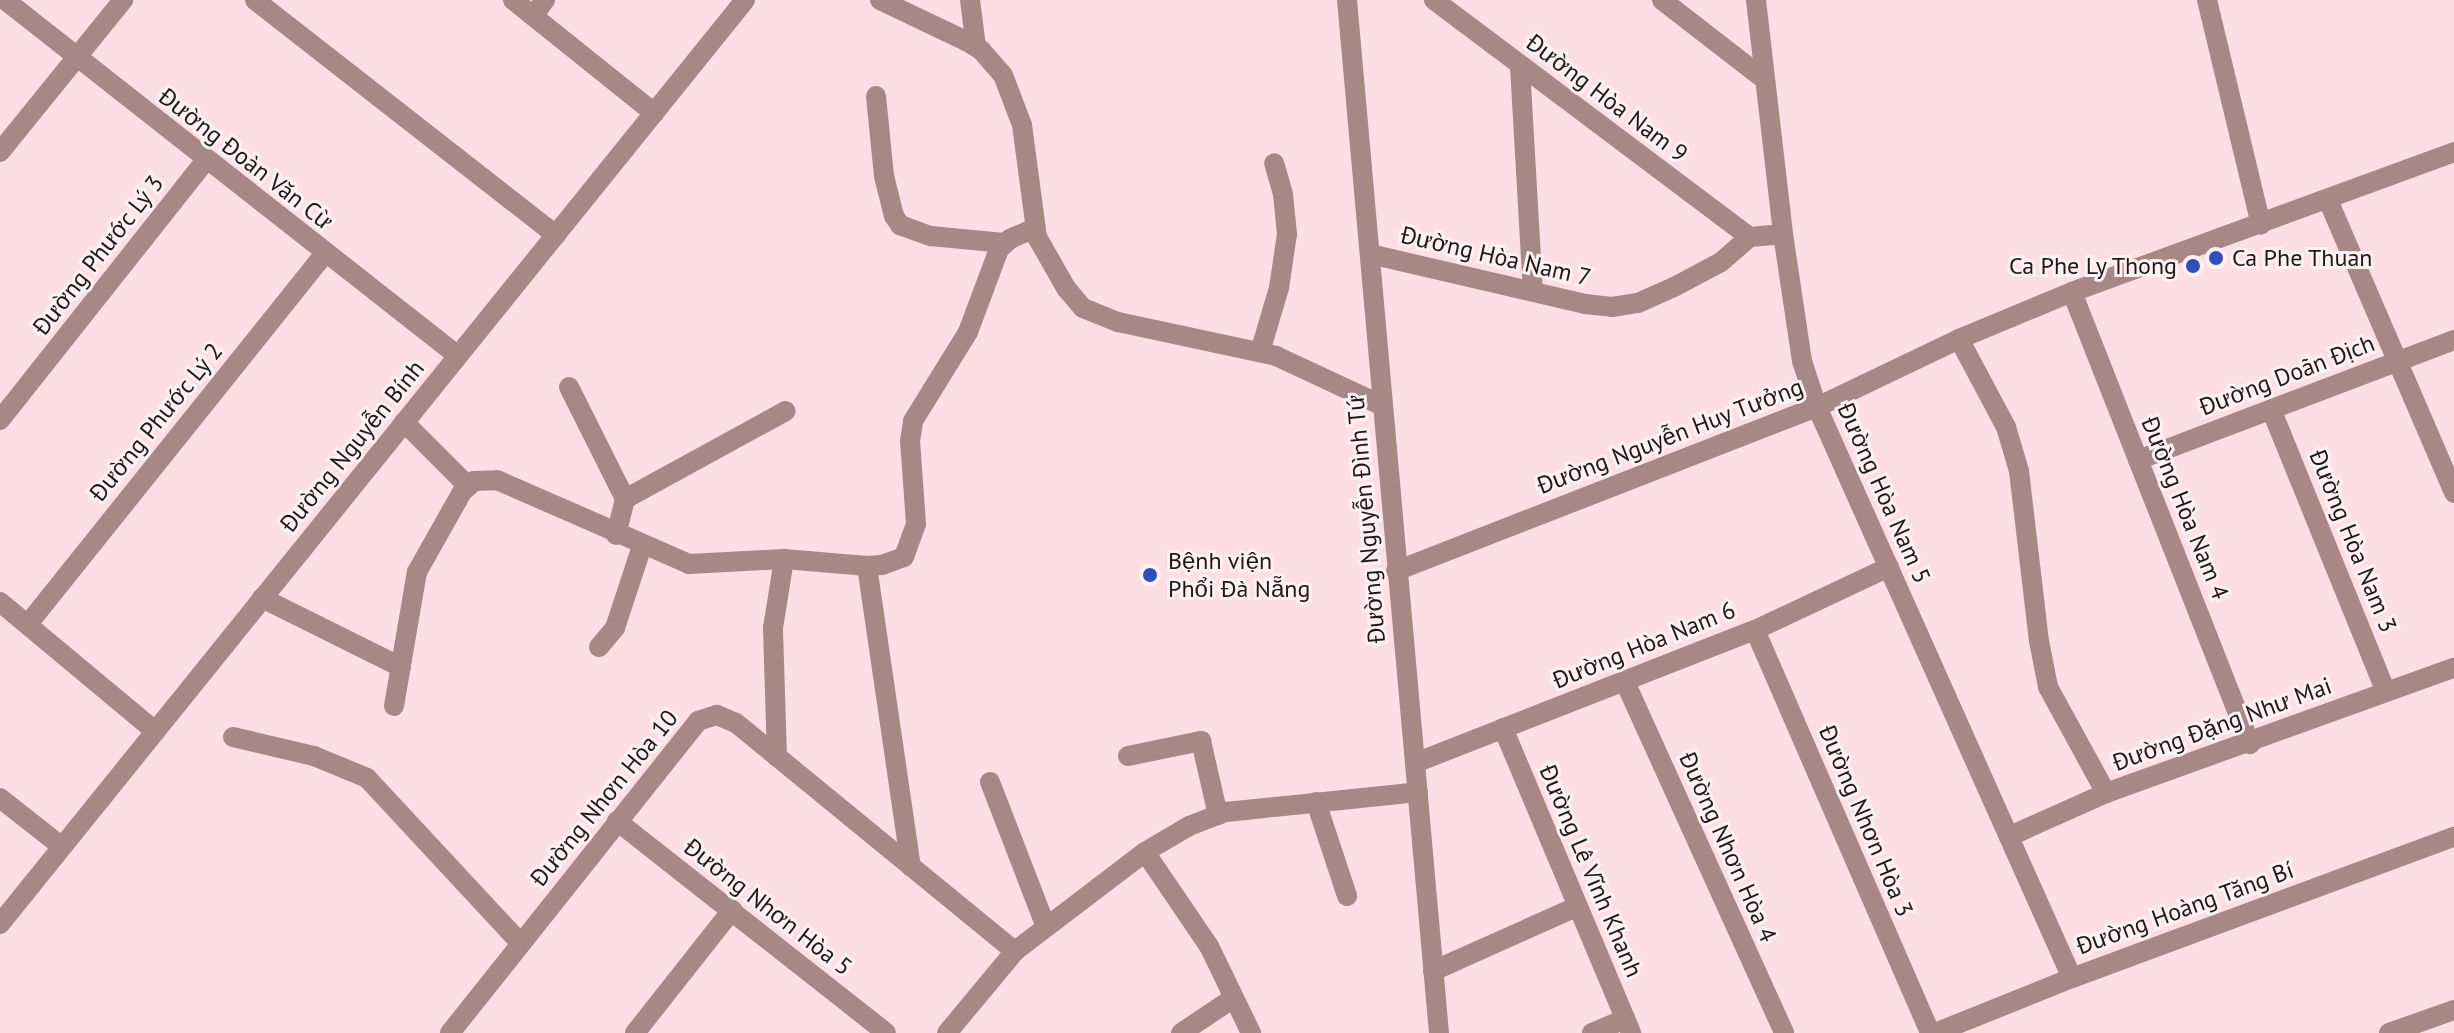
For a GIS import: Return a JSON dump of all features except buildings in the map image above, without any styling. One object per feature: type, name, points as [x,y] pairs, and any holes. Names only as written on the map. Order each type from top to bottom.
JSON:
[{"type":"street","name":"Đường Đoàn Văn Cừ","points":[[5,0],[76,59],[458,356]]},
{"type":"street","points":[[0,152],[123,0]]},
{"type":"street","points":[[255,0],[556,235]]},
{"type":"street","points":[[513,0],[539,8],[654,113]]},
{"type":"street","name":"Đường Nguyễn Bính","points":[[0,924],[745,0]]},
{"type":"street","points":[[880,0],[976,47],[1003,75],[1017,105],[1035,228],[1042,246],[1074,299],[1099,317],[1260,352],[1305,367],[1383,406]]},
{"type":"street","points":[[970,0],[976,47]]},
{"type":"street","name":"Đường Nguyễn Đình Tứ","points":[[1347,0],[1439,1033]]},
{"type":"street","name":"Đường Hòa Nam 9","points":[[1434,0],[1750,237]]},
{"type":"street","points":[[1662,0],[1765,80]]},
{"type":"street","name":"Đường Hòa Nam 5","points":[[1756,0],[1783,234],[1802,361],[1817,407],[2072,978]]},
{"type":"street","points":[[2207,0],[2261,225]]},
{"type":"street","points":[[1520,67],[1533,291]]},
{"type":"street","points":[[876,96],[884,176],[894,216],[900,225],[931,236],[1004,243],[1035,228]]},
{"type":"street","name":"Đường Nguyễn Huy Tưởng","points":[[1396,571],[1817,407],[1959,339],[2072,292],[2454,152]]},
{"type":"street","name":"Đường Phước Lý 3","points":[[0,420],[206,160]]},
{"type":"street","points":[[1260,352],[1279,288],[1287,234],[1283,194],[1274,163]]},
{"type":"street","points":[[2328,200],[2454,493]]},
{"type":"street","points":[[1750,237],[1783,234]]},
{"type":"street","name":"Đường Hòa Nam 7","points":[[1370,254],[1612,307],[1638,303],[1721,262],[1750,237]]},
{"type":"street","points":[[394,706],[417,572],[468,486],[486,479],[497,480],[616,535],[699,566],[784,559],[867,566],[895,562],[904,557],[911,546],[916,524],[910,441],[913,421],[968,332],[1004,243]]},
{"type":"street","name":"Đường Phước Lý 2","points":[[28,624],[325,253]]},
{"type":"street","name":"Đường Hòa Nam 4","points":[[2072,292],[2250,744]]},
{"type":"street","points":[[1959,339],[2006,427],[2019,471],[2039,641],[2048,687],[2106,793]]},
{"type":"street","name":"Đường Doãn Địch","points":[[2138,460],[2454,340]]},
{"type":"street","points":[[569,387],[625,499],[616,535]]},
{"type":"street","name":"Đường Hòa Nam 3","points":[[2271,409],[2386,692]]},
{"type":"street","points":[[625,499],[786,411]]},
{"type":"street","points":[[404,422],[468,486]]},
{"type":"street","points":[[599,647],[615,628],[642,546]]},
{"type":"street","points":[[777,757],[773,628],[784,559]]},
{"type":"street","points":[[867,566],[911,867]]},
{"type":"street","name":"Đường Hòa Nam 6","points":[[1415,763],[1755,630],[1889,567]]},
{"type":"street","points":[[262,598],[401,667]]},
{"type":"street","points":[[0,602],[155,731]]},
{"type":"street","name":"Đường Nhơn Hòa 3","points":[[1755,630],[1932,1033]]},
{"type":"street","name":"Đường Đặng Như Mai","points":[[2010,836],[2106,793],[2250,744],[2454,668]]},
{"type":"street","name":"Đường Nhơn Hòa 4","points":[[1625,682],[1784,1033]]},
{"type":"street","name":"Đường Nhơn Hòa 10","points":[[450,1033],[698,721],[707,716],[728,717],[1015,951]]},
{"type":"street","name":"Đường Lê Vĩnh Khanh","points":[[1503,728],[1628,1026]]},
{"type":"street","points":[[233,737],[314,756],[367,778],[521,944]]},
{"type":"street","points":[[1128,756],[1201,741],[1218,815]]},
{"type":"street","points":[[990,782],[1046,927]]},
{"type":"street","points":[[947,1033],[1015,951],[1145,852],[1189,826],[1218,815],[1418,792]]},
{"type":"street","points":[[0,798],[61,846]]},
{"type":"street","points":[[1316,802],[1347,896]]},
{"type":"street","name":"Đường Nhơn Hòa 5","points":[[617,821],[886,1033]]},
{"type":"street","name":"Đường Hoàng Tăng Bí","points":[[1932,1033],[2454,837]]},
{"type":"street","points":[[1145,852],[1209,946],[1251,1033]]},
{"type":"street","points":[[1433,971],[1576,907]]},
{"type":"street","points":[[635,1033],[732,910]]},
{"type":"street","points":[[1181,1033],[1232,999]]},
{"type":"street","points":[[2389,1033],[2454,1010]]},
{"type":"street","points":[[1592,1033],[1628,1026]]},
{"type":"place","name":"Ca Phe Thuan","points":[[2216,258]]},
{"type":"place","name":"Ca Phe Ly Thong","points":[[2193,266]]},
{"type":"place","name":"Bệnh viện Phổi Đà Nẵng","points":[[1150,575]]}]
